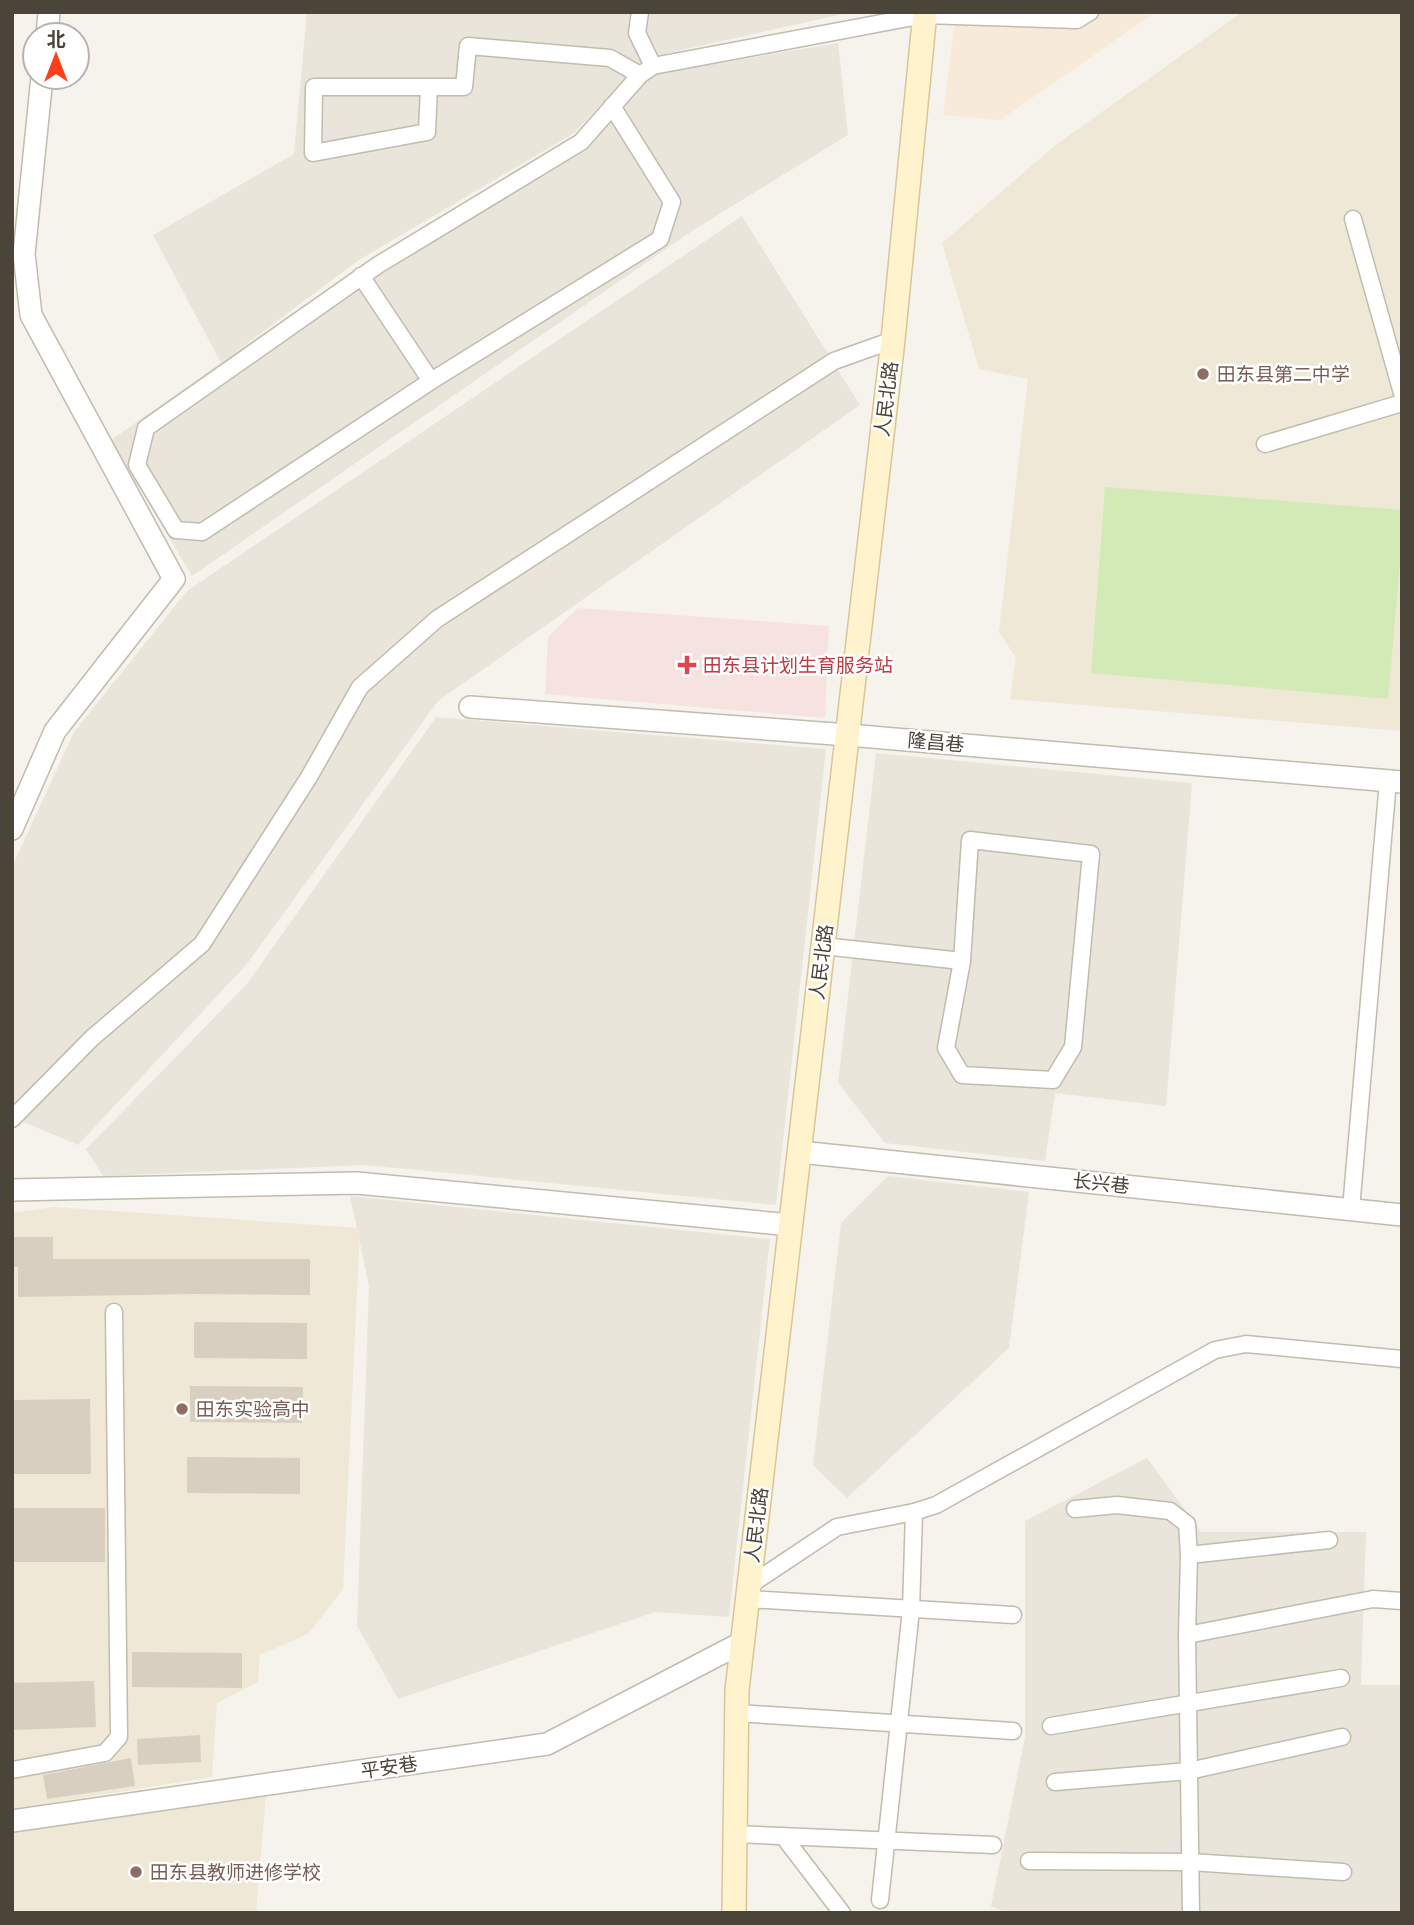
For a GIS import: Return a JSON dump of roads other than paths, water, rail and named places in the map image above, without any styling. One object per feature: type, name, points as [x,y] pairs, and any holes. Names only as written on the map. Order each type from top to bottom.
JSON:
[{"type":"main road","name":"人民北路","points":[[734,1913],[737,1713],[743,1642],[893,340],[925,14]]},
{"type":"street","points":[[639,12],[637,33],[646,70]]},
{"type":"street","points":[[429,87],[427,132],[313,153],[313,88],[429,87],[464,87],[468,46],[610,58],[646,70],[925,14],[1077,20],[1090,12]]},
{"type":"street","points":[[612,106],[672,202],[660,239],[431,381],[202,532],[176,530],[137,465],[146,428],[361,276],[581,142],[612,106],[646,70]]},
{"type":"street","points":[[12,829],[55,731],[174,579],[31,315],[24,254],[41,91]]},
{"type":"street","points":[[1353,219],[1402,393]]},
{"type":"street","points":[[361,276],[431,381]]},
{"type":"street","points":[[12,1119],[92,1038],[202,944],[309,777],[360,687],[369,678],[437,619],[834,361],[893,340]]},
{"type":"street","points":[[1265,444],[1402,403]]},
{"type":"street","name":"隆昌巷","points":[[470,708],[848,735],[1395,781]]},
{"type":"street","points":[[1351,1209],[1395,781]]},
{"type":"street","points":[[970,840],[1091,854],[1073,1047],[1053,1080],[962,1075],[946,1048],[962,961],[970,840]]},
{"type":"street","points":[[823,946],[962,961]]},
{"type":"street","name":"长兴巷","points":[[800,1152],[1402,1215]]},
{"type":"street","points":[[12,1190],[357,1183],[791,1225]]},
{"type":"street","points":[[12,1770],[105,1753],[119,1737],[114,1312]]},
{"type":"street","points":[[749,1592],[837,1527],[936,1505],[1215,1350],[1246,1344],[1402,1359]]},
{"type":"street","points":[[1075,1509],[1117,1505],[1170,1511],[1187,1524],[1191,1913]]},
{"type":"street","points":[[880,1900],[911,1610],[914,1512]]},
{"type":"street","points":[[1189,1555],[1329,1540]]},
{"type":"street","points":[[749,1592],[911,1610],[1013,1615]]},
{"type":"street","points":[[1187,1635],[1373,1599],[1402,1601]]},
{"type":"street","name":"平安巷","points":[[12,1821],[547,1744],[743,1642]]},
{"type":"street","points":[[1051,1726],[1341,1678]]},
{"type":"street","points":[[737,1713],[1013,1731]]},
{"type":"street","points":[[1055,1782],[1189,1772],[1342,1737]]},
{"type":"street","points":[[735,1834],[993,1845]]},
{"type":"street","points":[[783,1836],[842,1913]]},
{"type":"street","points":[[1029,1861],[1190,1863],[1343,1872]]},
{"type":"place","name":"田东县第二中学","points":[[1203,374]]},
{"type":"place","name":"田东县计划生育服务站","points":[[687,665]]},
{"type":"place","name":"田东实验高中","points":[[182,1409]]},
{"type":"place","name":"田东县教师进修学校","points":[[136,1872]]}]
